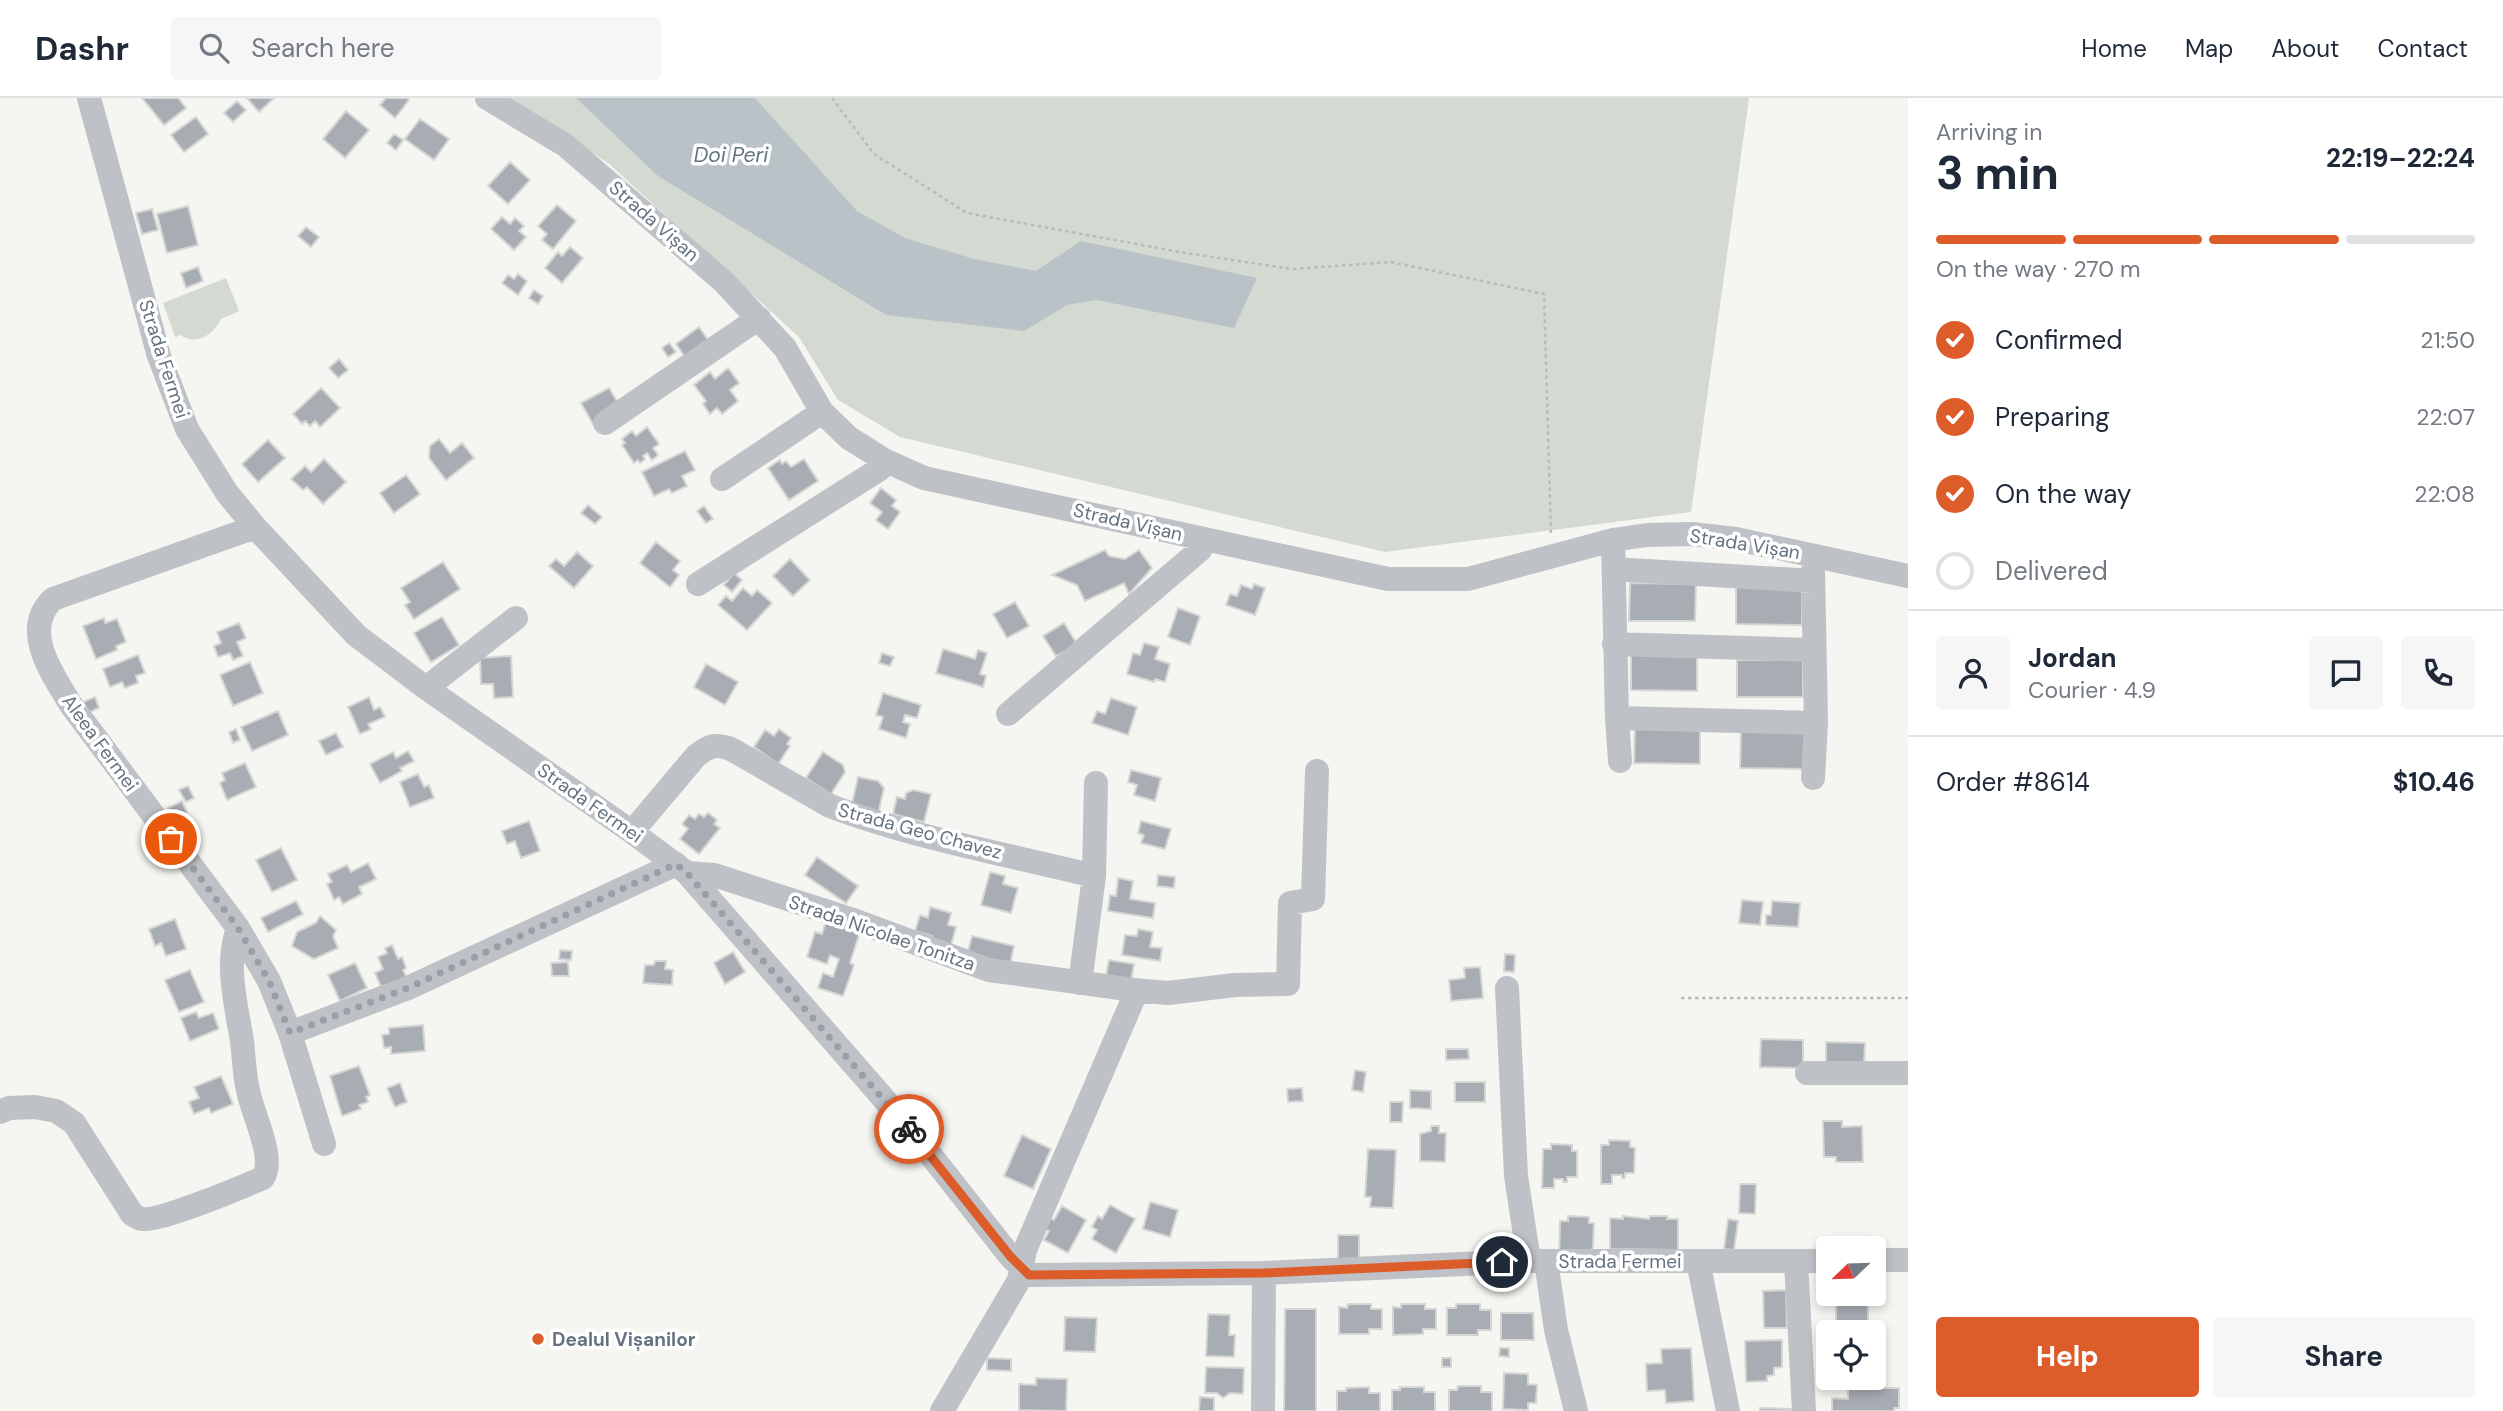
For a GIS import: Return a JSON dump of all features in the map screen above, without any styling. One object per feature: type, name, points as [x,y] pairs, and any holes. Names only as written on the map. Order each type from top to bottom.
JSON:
[{"type":"street","name":"Strada Fermei","points":[[89,98],[159,356],[187,429],[227,493],[255,527],[356,635],[426,688],[681,869],[911,1130],[1029,1275],[1264,1273],[1537,1261],[1816,1261]]},
{"type":"street","name":"Strada Vișan","points":[[487,98],[565,145],[724,282],[785,348],[822,412],[849,438],[884,460],[923,478],[1388,579],[1468,579],[1613,540],[1692,534],[1737,539],[1908,576]]},
{"type":"street","points":[[605,423],[759,318]]},
{"type":"street","points":[[722,479],[822,412]]},
{"type":"street","points":[[698,584],[880,469],[884,460]]},
{"type":"street","name":"Aleea Fermei","points":[[255,527],[53,599],[43,608],[39,634],[51,672],[71,705],[238,928],[269,981],[293,1032],[324,1144]]},
{"type":"street","points":[[1008,714],[1200,551],[1203,539]]},
{"type":"street","points":[[1613,540],[1614,644],[1620,761]]},
{"type":"street","points":[[1813,778],[1813,581],[1816,556]]},
{"type":"street","points":[[1614,569],[1813,581]]},
{"type":"street","points":[[426,688],[516,618]]},
{"type":"street","points":[[1614,644],[1814,650]]},
{"type":"street","points":[[1617,718],[1815,723]]},
{"type":"street","name":"Strada Geo Chavez","points":[[632,832],[696,757],[708,746],[718,744],[847,813],[1094,876]]},
{"type":"street","name":"Strada Nicolae Tonitza","points":[[681,869],[714,875],[853,920],[989,970],[1168,993],[1235,985],[1288,984],[1290,903],[1314,899],[1317,771]]},
{"type":"street","points":[[1080,983],[1094,876],[1097,783]]},
{"type":"street","points":[[293,1032],[408,988],[681,869]]},
{"type":"street","points":[[0,1112],[9,1108],[35,1107],[57,1111],[74,1123],[132,1214],[141,1219],[153,1219],[263,1178],[267,1171],[268,1157],[248,1090],[242,1040],[232,992],[233,941],[238,928]]},
{"type":"street","points":[[1507,988],[1516,1176],[1576,1411]]},
{"type":"street","points":[[943,1410],[1018,1280],[1025,1250],[1134,997],[1134,990]]},
{"type":"street","points":[[1807,1073],[1908,1073]]},
{"type":"street","points":[[1886,1260],[1908,1259]]},
{"type":"street","points":[[1698,1261],[1728,1411]]},
{"type":"street","points":[[1797,1261],[1804,1411]]},
{"type":"street","points":[[1263,1411],[1264,1273]]},
{"type":"path","points":[[832,98],[874,154],[967,213],[1186,253],[1292,269],[1391,262],[1544,294],[1551,556]]},
{"type":"path","points":[[1681,998],[1908,998]]},
{"type":"shaded area","points":[[508,98],[1749,98],[1691,512],[1385,552],[900,437],[838,400],[799,337],[608,163]]},
{"type":"shaded area","points":[[226,278],[239,311],[221,319],[214,330],[204,337],[175,337],[163,303]]},
{"type":"water","name":"Doi Peri","points":[[576,98],[755,98],[857,211],[905,238],[974,259],[1036,271],[1081,241],[1257,278],[1234,328],[1097,300],[1067,305],[1024,331],[886,315],[658,176]]},
{"type":"building","points":[[142,98],[178,98],[186,108],[164,125]]},
{"type":"building","points":[[247,98],[274,98],[259,112]]},
{"type":"building","points":[[386,98],[409,100],[395,118],[380,105]]},
{"type":"building","points":[[237,101],[246,110],[233,122],[224,113]]},
{"type":"building","points":[[346,111],[369,130],[345,158],[323,139]]},
{"type":"building","points":[[196,117],[208,134],[184,152],[171,135]]},
{"type":"building","points":[[420,119],[449,139],[434,160],[405,139]]},
{"type":"building","points":[[394,134],[403,140],[396,150],[387,143]]},
{"type":"building","points":[[510,162],[530,180],[508,204],[488,186]]},
{"type":"building","points":[[557,205],[576,221],[553,249],[542,240],[547,234],[538,226]]},
{"type":"building","points":[[188,206],[198,245],[167,253],[157,214]]},
{"type":"building","points":[[152,209],[158,230],[142,234],[136,213]]},
{"type":"building","points":[[502,217],[510,224],[515,218],[524,226],[519,231],[526,237],[514,250],[491,229]]},
{"type":"building","points":[[306,227],[319,237],[311,247],[298,236]]},
{"type":"building","points":[[570,247],[583,258],[562,283],[545,268],[558,252],[562,256]]},
{"type":"building","points":[[198,267],[203,281],[186,288],[181,273]]},
{"type":"building","points":[[518,274],[527,281],[518,295],[502,283],[508,275],[514,279]]},
{"type":"building","points":[[534,290],[543,296],[538,304],[529,298]]},
{"type":"building","points":[[699,327],[712,346],[689,362],[676,344]]},
{"type":"building","points":[[669,343],[676,352],[668,357],[662,348]]},
{"type":"building","points":[[339,359],[348,370],[338,378],[329,368]]},
{"type":"building","points":[[728,368],[739,383],[730,390],[738,401],[722,414],[717,408],[710,414],[703,404],[706,401],[694,385],[710,372],[715,379]]},
{"type":"building","points":[[321,388],[340,408],[320,427],[315,421],[310,426],[305,421],[302,424],[293,414]]},
{"type":"building","points":[[609,388],[621,408],[593,424],[581,403]]},
{"type":"building","points":[[647,427],[659,444],[653,448],[658,455],[652,460],[647,453],[640,463],[638,460],[634,463],[622,445],[625,443],[622,439],[632,431],[636,436]]},
{"type":"building","points":[[439,439],[450,453],[462,443],[474,458],[446,480],[429,458],[430,446]]},
{"type":"building","points":[[268,440],[285,458],[258,482],[242,464]]},
{"type":"building","points":[[685,451],[695,470],[682,476],[687,486],[672,493],[669,489],[654,496],[642,472]]},
{"type":"building","points":[[324,459],[346,482],[323,504],[307,487],[303,490],[291,479],[305,466],[311,472]]},
{"type":"building","points":[[804,459],[818,481],[789,500],[768,468],[780,460],[782,464],[786,461],[791,467]]},
{"type":"building","points":[[406,475],[420,494],[394,513],[380,493]]},
{"type":"building","points":[[881,488],[896,500],[892,506],[900,512],[888,529],[876,520],[882,512],[870,503]]},
{"type":"building","points":[[588,505],[602,517],[595,524],[581,513]]},
{"type":"building","points":[[704,506],[713,519],[706,523],[697,511]]},
{"type":"building","points":[[656,542],[680,561],[673,570],[679,575],[670,587],[640,563]]},
{"type":"building","points":[[1105,550],[1109,556],[1125,559],[1139,550],[1152,568],[1129,594],[1124,583],[1085,601],[1077,585],[1052,575]]},
{"type":"building","points":[[577,552],[593,566],[574,588],[549,566],[556,559],[564,566]]},
{"type":"building","points":[[790,559],[810,580],[793,596],[773,576]]},
{"type":"building","points":[[443,562],[460,589],[414,619],[405,605],[410,602],[401,588]]},
{"type":"building","points":[[734,573],[742,580],[732,592],[724,585]]},
{"type":"building","points":[[1630,583],[1696,584],[1695,621],[1629,621]]},
{"type":"building","points":[[1254,584],[1265,588],[1255,615],[1226,605],[1230,594],[1237,596],[1241,585],[1252,589]]},
{"type":"building","points":[[1736,587],[1802,587],[1802,625],[1736,624]]},
{"type":"building","points":[[743,588],[752,596],[757,590],[772,603],[747,630],[718,605],[726,596],[732,601]]},
{"type":"building","points":[[1015,602],[1029,626],[1007,638],[993,614]]},
{"type":"building","points":[[1178,608],[1200,616],[1190,645],[1168,637]]},
{"type":"building","points":[[442,617],[459,645],[431,662],[414,633]]},
{"type":"building","points":[[104,618],[105,623],[117,619],[126,642],[116,646],[117,650],[96,659],[83,626]]},
{"type":"building","points":[[239,623],[246,638],[237,642],[243,656],[233,660],[230,653],[218,657],[214,646],[221,643],[217,632]]},
{"type":"building","points":[[1064,623],[1077,644],[1056,656],[1043,636]]},
{"type":"building","points":[[1144,643],[1159,647],[1155,659],[1170,664],[1165,682],[1155,679],[1154,682],[1127,674],[1133,653],[1140,655]]},
{"type":"building","points":[[943,649],[975,659],[978,650],[987,653],[980,674],[986,676],[983,687],[936,673]]},
{"type":"building","points":[[882,653],[894,657],[890,666],[879,663]]},
{"type":"building","points":[[1631,653],[1697,654],[1697,691],[1631,690]]},
{"type":"building","points":[[138,655],[145,673],[136,676],[138,683],[125,688],[122,682],[110,687],[103,669]]},
{"type":"building","points":[[511,656],[513,697],[494,698],[493,684],[481,684],[480,658]]},
{"type":"building","points":[[1737,660],[1803,660],[1803,697],[1737,697]]},
{"type":"building","points":[[250,662],[263,693],[233,706],[220,675]]},
{"type":"building","points":[[706,664],[738,682],[725,705],[694,687]]},
{"type":"building","points":[[883,693],[921,705],[917,718],[905,715],[903,722],[910,724],[906,738],[879,729],[883,717],[876,715]]},
{"type":"building","points":[[95,697],[99,708],[83,715],[78,704]]},
{"type":"building","points":[[369,697],[374,710],[380,707],[385,717],[368,724],[371,729],[360,734],[348,707]]},
{"type":"building","points":[[1111,698],[1137,707],[1128,735],[1092,723],[1097,711],[1105,714]]},
{"type":"building","points":[[278,711],[288,735],[252,751],[241,727]]},
{"type":"building","points":[[1635,726],[1700,727],[1700,764],[1634,763]]},
{"type":"building","points":[[236,729],[240,740],[233,743],[229,732]]},
{"type":"building","points":[[779,729],[791,738],[787,744],[790,746],[778,764],[754,747],[765,730],[774,736]]},
{"type":"building","points":[[1741,731],[1806,732],[1806,769],[1740,768]]},
{"type":"building","points":[[336,733],[343,747],[326,755],[319,741]]},
{"type":"building","points":[[408,751],[414,761],[380,783],[370,764],[393,752],[396,758]]},
{"type":"building","points":[[823,752],[843,765],[845,772],[831,794],[806,778]]},
{"type":"building","points":[[245,763],[256,787],[227,800],[220,783],[225,780],[222,773]]},
{"type":"building","points":[[1131,770],[1161,778],[1155,801],[1134,795],[1137,785],[1128,782]]},
{"type":"building","points":[[418,774],[424,787],[429,785],[434,798],[410,807],[400,782]]},
{"type":"building","points":[[858,777],[878,781],[884,788],[878,814],[851,808]]},
{"type":"building","points":[[188,786],[194,798],[186,802],[179,790]]},
{"type":"building","points":[[913,790],[931,794],[924,822],[893,814],[897,797],[905,799],[906,793]]},
{"type":"building","points":[[182,801],[187,812],[173,819],[168,808]]},
{"type":"building","points":[[708,813],[717,820],[714,824],[720,828],[699,854],[680,839],[688,829],[682,824],[689,815],[695,819],[699,814],[704,817]]},
{"type":"building","points":[[529,821],[540,851],[521,858],[515,841],[507,844],[502,831]]},
{"type":"building","points":[[1141,821],[1171,829],[1165,849],[1141,843],[1144,835],[1138,833]]},
{"type":"building","points":[[281,848],[297,880],[272,892],[256,860]]},
{"type":"building","points":[[817,857],[858,886],[846,903],[805,875]]},
{"type":"building","points":[[368,863],[376,879],[359,887],[362,894],[343,904],[339,897],[334,900],[327,884],[332,882],[328,874],[347,865],[351,872]]},
{"type":"building","points":[[990,872],[1005,876],[1003,884],[1018,888],[1011,913],[981,905]]},
{"type":"building","points":[[1158,875],[1175,877],[1174,888],[1157,886]]},
{"type":"building","points":[[1118,878],[1133,881],[1130,899],[1155,903],[1153,918],[1108,911],[1110,895],[1116,896]]},
{"type":"building","points":[[1742,900],[1763,902],[1760,925],[1739,923]]},
{"type":"building","points":[[296,901],[303,914],[268,932],[261,918]]},
{"type":"building","points":[[1772,901],[1800,903],[1798,927],[1766,925],[1766,915],[1771,915]]},
{"type":"building","points":[[930,907],[951,913],[948,925],[956,927],[950,949],[930,944],[932,936],[915,931],[920,915],[928,918]]},
{"type":"building","points":[[320,916],[336,930],[333,936],[338,948],[314,959],[292,946],[297,932],[316,923]]},
{"type":"building","points":[[175,919],[186,949],[166,956],[161,943],[155,946],[149,929]]},
{"type":"building","points":[[826,921],[860,932],[850,963],[854,965],[843,996],[818,988],[823,973],[833,977],[839,959],[830,955],[827,964],[807,957],[815,932],[822,934]]},
{"type":"building","points":[[1138,929],[1153,932],[1150,947],[1162,948],[1160,961],[1122,955],[1125,935],[1137,936]]},
{"type":"building","points":[[972,936],[1014,946],[1010,965],[967,955]]},
{"type":"building","points":[[392,945],[398,959],[402,957],[407,978],[382,989],[375,973],[383,969],[378,957],[387,953],[385,948]]},
{"type":"building","points":[[560,950],[572,951],[571,960],[559,959]]},
{"type":"building","points":[[733,952],[745,972],[725,984],[714,963]]},
{"type":"building","points":[[1505,954],[1515,955],[1514,972],[1504,971]]},
{"type":"building","points":[[1109,960],[1134,964],[1130,986],[1105,982]]},
{"type":"building","points":[[655,961],[666,961],[665,969],[673,970],[672,985],[643,983],[645,965],[654,965]]},
{"type":"building","points":[[568,962],[569,976],[552,976],[551,963]]},
{"type":"building","points":[[355,963],[367,988],[340,1001],[328,975]]},
{"type":"building","points":[[1480,967],[1483,998],[1451,1001],[1449,980],[1465,978],[1464,968]]},
{"type":"building","points":[[190,970],[204,1002],[179,1012],[165,980]]},
{"type":"building","points":[[196,1012],[199,1018],[213,1013],[219,1029],[190,1041],[181,1018]]},
{"type":"building","points":[[423,1025],[425,1051],[391,1054],[391,1047],[384,1048],[382,1035],[389,1034],[389,1028]]},
{"type":"building","points":[[1761,1039],[1803,1040],[1803,1068],[1760,1067]]},
{"type":"building","points":[[1826,1042],[1865,1043],[1864,1067],[1826,1067]]},
{"type":"building","points":[[1446,1049],[1468,1049],[1469,1059],[1446,1060]]},
{"type":"building","points":[[359,1066],[370,1095],[366,1097],[368,1102],[359,1105],[361,1109],[342,1116],[330,1076]]},
{"type":"building","points":[[1355,1070],[1366,1072],[1363,1092],[1352,1090]]},
{"type":"building","points":[[221,1076],[233,1104],[211,1113],[209,1108],[194,1114],[189,1102],[199,1098],[194,1087]]},
{"type":"building","points":[[1455,1082],[1485,1082],[1485,1102],[1455,1102]]},
{"type":"building","points":[[400,1083],[407,1102],[395,1107],[387,1088]]},
{"type":"building","points":[[1302,1088],[1303,1101],[1288,1102],[1287,1089]]},
{"type":"building","points":[[1410,1090],[1431,1091],[1431,1109],[1410,1108]]},
{"type":"building","points":[[1390,1102],[1403,1102],[1402,1122],[1390,1122]]},
{"type":"building","points":[[1823,1121],[1842,1121],[1842,1127],[1862,1126],[1863,1162],[1836,1162],[1836,1157],[1824,1157]]},
{"type":"building","points":[[1431,1126],[1439,1126],[1439,1133],[1446,1133],[1445,1162],[1420,1161],[1420,1134],[1431,1131]]},
{"type":"building","points":[[1022,1135],[1051,1149],[1033,1189],[1004,1176]]},
{"type":"building","points":[[1609,1140],[1630,1141],[1630,1147],[1635,1148],[1634,1173],[1625,1173],[1625,1178],[1622,1178],[1622,1175],[1612,1175],[1612,1184],[1601,1184],[1601,1145],[1609,1145]]},
{"type":"building","points":[[1551,1144],[1572,1145],[1572,1151],[1577,1151],[1577,1177],[1567,1177],[1567,1182],[1554,1179],[1554,1188],[1542,1188],[1543,1149],[1551,1149]]},
{"type":"building","points":[[1368,1149],[1396,1150],[1393,1208],[1370,1207],[1371,1197],[1365,1197]]},
{"type":"building","points":[[1740,1184],[1756,1184],[1755,1214],[1739,1213]]},
{"type":"building","points":[[1150,1202],[1178,1210],[1170,1237],[1143,1229]]},
{"type":"building","points":[[1110,1205],[1135,1219],[1116,1253],[1092,1239],[1097,1230],[1092,1227],[1098,1216],[1102,1219]]},
{"type":"building","points":[[1062,1206],[1086,1220],[1068,1253],[1044,1240],[1049,1231],[1043,1228],[1049,1218],[1054,1220]]},
{"type":"building","points":[[1568,1216],[1589,1217],[1589,1223],[1594,1223],[1593,1249],[1559,1260],[1560,1221],[1568,1221]]},
{"type":"building","points":[[1623,1216],[1649,1219],[1650,1216],[1667,1216],[1667,1219],[1678,1219],[1678,1250],[1610,1249],[1610,1218],[1623,1219]]},
{"type":"building","points":[[1728,1219],[1738,1221],[1734,1250],[1724,1249]]},
{"type":"building","points":[[1338,1235],[1359,1235],[1359,1262],[1338,1261]]},
{"type":"building","points":[[1786,1290],[1787,1328],[1764,1328],[1763,1291]]},
{"type":"building","points":[[1348,1304],[1371,1304],[1371,1309],[1382,1309],[1382,1329],[1369,1329],[1369,1334],[1339,1334],[1339,1307],[1347,1308]]},
{"type":"building","points":[[1401,1304],[1425,1304],[1425,1309],[1436,1309],[1436,1329],[1423,1329],[1423,1334],[1393,1335],[1393,1307],[1401,1308]]},
{"type":"building","points":[[1456,1304],[1480,1304],[1480,1310],[1491,1310],[1491,1330],[1478,1330],[1478,1335],[1447,1335],[1447,1308],[1456,1308]]},
{"type":"building","points":[[1836,1306],[1868,1306],[1868,1320],[1836,1320]]},
{"type":"building","points":[[1285,1309],[1316,1309],[1316,1411],[1284,1411]]},
{"type":"building","points":[[1501,1313],[1533,1313],[1534,1340],[1501,1340]]},
{"type":"building","points":[[1208,1314],[1230,1315],[1229,1335],[1235,1335],[1234,1357],[1206,1356]]},
{"type":"building","points":[[1065,1317],[1097,1318],[1095,1352],[1064,1351]]},
{"type":"building","points":[[1782,1340],[1782,1367],[1774,1368],[1774,1375],[1767,1376],[1767,1381],[1746,1382],[1745,1341]]},
{"type":"building","points":[[1500,1348],[1509,1348],[1509,1357],[1499,1356]]},
{"type":"building","points":[[1691,1348],[1694,1401],[1666,1403],[1665,1390],[1647,1391],[1646,1364],[1662,1363],[1661,1349]]},
{"type":"building","points":[[987,1358],[1011,1359],[1011,1371],[987,1370]]},
{"type":"building","points":[[1442,1358],[1451,1358],[1451,1367],[1442,1367]]},
{"type":"building","points":[[1206,1367],[1244,1368],[1243,1394],[1230,1393],[1223,1398],[1217,1393],[1205,1393]]},
{"type":"building","points":[[1504,1373],[1528,1374],[1528,1384],[1537,1385],[1536,1403],[1528,1403],[1528,1410],[1503,1409]]},
{"type":"building","points":[[1036,1378],[1067,1379],[1066,1411],[1019,1410],[1019,1384],[1036,1385]]},
{"type":"building","points":[[1458,1386],[1481,1386],[1481,1392],[1492,1392],[1492,1411],[1449,1411],[1449,1390],[1457,1390]]},
{"type":"building","points":[[1369,1387],[1369,1393],[1380,1393],[1380,1411],[1337,1411],[1337,1391]]},
{"type":"building","points":[[1400,1387],[1424,1387],[1424,1392],[1435,1392],[1435,1411],[1392,1411],[1392,1390],[1400,1390]]},
{"type":"building","points":[[1899,1388],[1899,1408],[1894,1408],[1894,1411],[1832,1411],[1832,1398],[1848,1399],[1848,1390]]},
{"type":"building","points":[[1200,1397],[1214,1398],[1214,1411],[1199,1411]]},
{"type":"building","points":[[1760,1408],[1793,1409],[1793,1411],[1760,1411]]},
{"type":"way so far","points":[[171,839],[238,928],[269,981],[290,1033],[408,988],[676,864],[687,873],[909,1129]]},
{"type":"place","name":"Dealul Vișanilor","points":[[538,1339]]},
{"type":"route","points":[[909,1129],[1010,1256],[1029,1275],[1264,1273],[1502,1262]]}]
